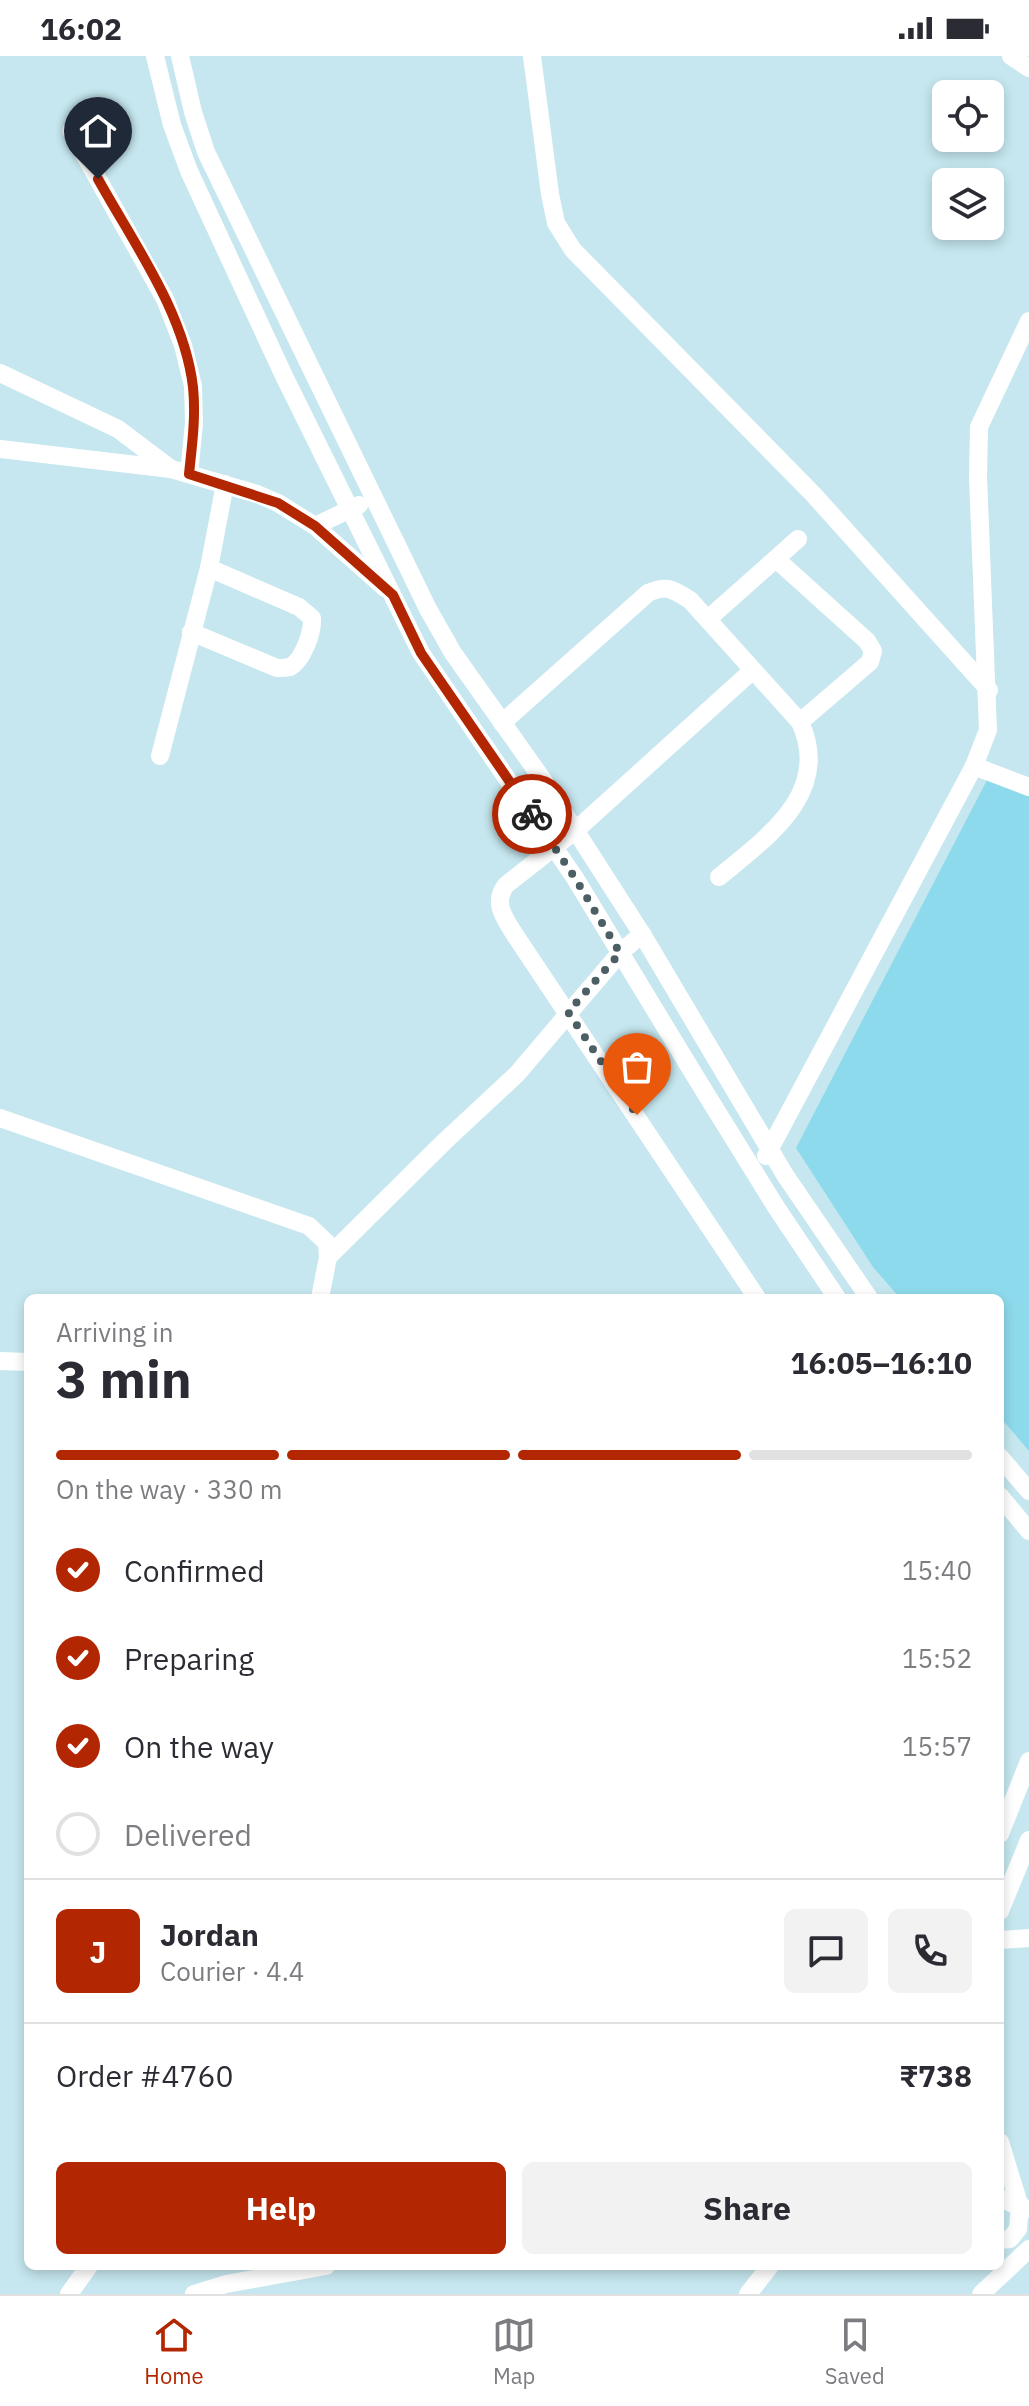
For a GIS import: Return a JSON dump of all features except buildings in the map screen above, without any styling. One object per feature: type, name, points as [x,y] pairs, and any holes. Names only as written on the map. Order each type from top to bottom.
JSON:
[{"type":"lane","points":[[155,56],[172,125],[189,171],[350,509],[428,662],[554,847],[756,1174],[834,1294]]},
{"type":"lane","points":[[180,56],[206,152],[373,498],[447,642],[576,830],[770,1148],[866,1294]]},
{"type":"lane","points":[[532,56],[553,209],[556,223],[573,250],[813,494],[989,690]]},
{"type":"lane","points":[[1011,56],[1029,68]]},
{"type":"lane","points":[[71,131],[165,299],[183,345],[193,386],[194,411],[180,472]]},
{"type":"lane","points":[[756,1174],[974,766],[988,730],[989,690],[978,477],[979,427],[1029,321]]},
{"type":"lane","points":[[0,373],[118,429],[180,472]]},
{"type":"lane","points":[[0,449],[180,472],[278,503],[315,526],[393,595]]},
{"type":"lane","points":[[160,756],[209,568],[225,484]]},
{"type":"lane","points":[[315,526],[373,498]]},
{"type":"lane","points":[[708,619],[798,539]]},
{"type":"lane","points":[[776,559],[867,641],[873,651],[866,666],[800,722]]},
{"type":"lane","points":[[191,632],[277,668],[291,666],[297,661],[312,631],[312,618],[299,607],[209,568]]},
{"type":"lane","points":[[502,723],[648,593],[661,587],[690,600],[800,722],[807,741],[809,765],[806,780],[788,815],[719,877]]},
{"type":"lane","points":[[753,670],[576,830],[506,885],[500,893],[499,903],[515,935],[754,1294]]},
{"type":"lane","points":[[974,766],[1029,787]]},
{"type":"lane","points":[[328,1257],[517,1074],[620,953],[642,934]]},
{"type":"lane","points":[[0,1118],[309,1226],[327,1243],[328,1257],[321,1294]]},
{"type":"lane","points":[[0,1361],[24,1362]]},
{"type":"lane","points":[[1004,1462],[1029,1491]]},
{"type":"lane","points":[[1004,1501],[1029,1531]]},
{"type":"lane","points":[[1004,1824],[1029,1761]]},
{"type":"lane","points":[[1004,1901],[1029,1840]]},
{"type":"lane","points":[[1004,1940],[1029,1938]]},
{"type":"lane","points":[[1004,2153],[1025,2208],[1018,2229],[1010,2239],[1004,2240]]},
{"type":"lane","points":[[1004,2200],[1025,2208]]},
{"type":"lane","points":[[981,2294],[1029,2249]]},
{"type":"lane","points":[[69,2294],[86,2270]]},
{"type":"lane","points":[[194,2294],[226,2284],[304,2270]]},
{"type":"lane","points":[[748,2294],[767,2270]]},
{"type":"shaded area","points":[[987,780],[1029,795],[1029,1451],[1004,1422],[1004,1294],[897,1294],[873,1267],[796,1148]]},
{"type":"way so far","points":[[532,814],[620,953],[568,1012],[637,1115]]},
{"type":"route","points":[[98,179],[165,299],[183,345],[193,386],[194,423],[189,474],[257,494],[302,517],[393,595],[421,653],[532,814]]}]
